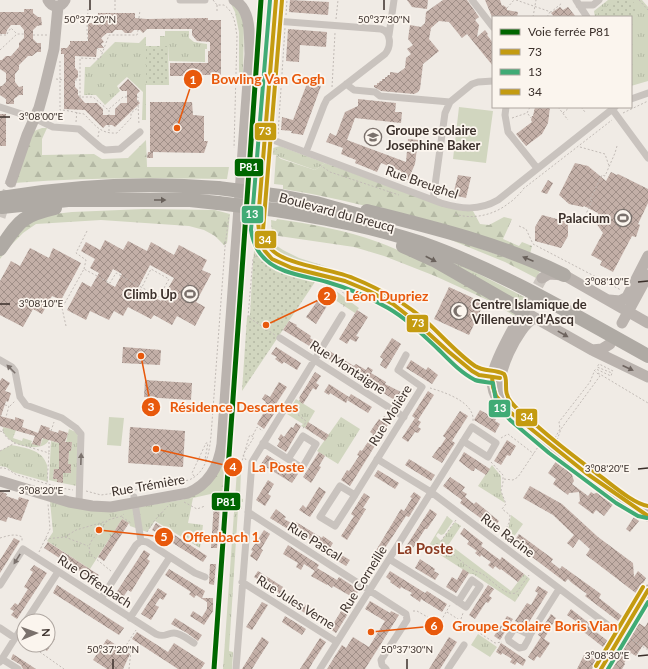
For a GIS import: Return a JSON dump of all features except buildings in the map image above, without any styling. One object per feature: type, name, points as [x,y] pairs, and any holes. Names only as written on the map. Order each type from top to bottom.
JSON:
[{"type":"highway","points":[[6,185],[94,182],[130,185]]},
{"type":"highway","name":"Boulevard du Breucq","points":[[0,198],[63,190],[130,185],[218,188],[280,196],[347,222],[385,232],[460,258],[532,292],[648,356]]},
{"type":"highway","points":[[0,249],[24,218],[36,213],[60,207],[98,200]]},
{"type":"highway","name":"Boulevard du Breucq","points":[[0,208],[55,201],[190,200],[224,206],[276,210],[315,210],[372,219],[414,232],[481,259],[531,282],[648,347]]},
{"type":"highway","points":[[315,210],[330,202],[344,205],[469,239],[519,255],[564,275]]},
{"type":"highway","points":[[0,216],[29,210],[60,207]]},
{"type":"highway","points":[[315,210],[412,249],[529,310]]},
{"type":"main road","name":"Rue Trémière","points":[[0,481],[105,501],[134,500],[187,488],[201,479],[208,471],[213,460],[216,447],[228,269],[238,198],[238,140],[248,24],[244,9],[234,0]]},
{"type":"main road","points":[[6,185],[44,90],[55,35],[57,2]]},
{"type":"main road","points":[[622,323],[646,273],[648,256]]},
{"type":"main road","points":[[607,300],[620,301],[629,294],[646,273]]},
{"type":"main road","points":[[542,278],[549,274],[564,275],[648,324]]},
{"type":"main road","points":[[646,513],[620,498],[514,414],[505,405],[501,398],[495,365],[529,310],[592,350],[611,364],[648,377]]},
{"type":"main road","points":[[592,350],[602,349],[610,344]]},
{"type":"main road","name":"Rue Trémière","points":[[0,474],[80,496]]},
{"type":"main road","points":[[601,669],[646,596]]},
{"type":"street","points":[[180,0],[205,0]]},
{"type":"street","points":[[276,0],[258,230],[259,241],[266,253],[272,259],[282,264],[334,278],[370,292],[395,305],[413,318],[467,367],[479,375],[496,377]]},
{"type":"street","points":[[306,152],[327,99],[385,54],[388,50],[394,0]]},
{"type":"street","points":[[472,0],[492,26]]},
{"type":"street","points":[[578,2],[596,2],[591,16]]},
{"type":"street","points":[[578,2],[586,16]]},
{"type":"street","points":[[275,21],[383,29],[389,35]]},
{"type":"street","points":[[433,200],[445,113],[450,102],[472,84],[492,81]]},
{"type":"street","points":[[346,84],[354,90],[375,92],[380,96],[450,102]]},
{"type":"street","points":[[632,99],[648,93]]},
{"type":"street","points":[[0,107],[34,118],[53,127],[76,128],[81,130],[105,150],[120,149],[139,132]]},
{"type":"street","points":[[506,108],[508,132],[537,168]]},
{"type":"street","points":[[614,108],[648,158]]},
{"type":"street","name":"Rue Breughel","points":[[265,137],[277,145],[306,152],[433,200],[464,208],[485,206],[498,200],[614,108]]},
{"type":"street","points":[[236,669],[252,462],[342,315]]},
{"type":"street","name":"Rue Montaigne","points":[[280,338],[404,417]]},
{"type":"street","name":"Rue Molière","points":[[355,495],[340,486],[320,517],[335,526],[355,495],[377,459],[404,417],[422,387],[398,370],[406,355]]},
{"type":"street","points":[[0,360],[12,367],[15,371],[20,397],[24,403],[32,409],[55,415],[65,420],[81,434],[80,496]]},
{"type":"street","points":[[463,441],[488,457],[496,443],[472,427]]},
{"type":"street","name":"Rue Corneille","points":[[320,669],[472,427]]},
{"type":"street","points":[[263,443],[302,468],[316,444],[303,436],[288,459]]},
{"type":"street","name":"Rue Racine","points":[[377,459],[431,492],[497,543],[622,634]]},
{"type":"street","points":[[134,500],[141,541]]},
{"type":"street","name":"Rue Pascal","points":[[248,512],[404,612]]},
{"type":"street","points":[[101,599],[136,545],[141,541],[147,542],[195,573],[205,577]]},
{"type":"street","points":[[0,586],[23,549]]},
{"type":"street","name":"Rue Offenbach","points":[[23,549],[158,635],[165,636],[172,633],[177,633],[194,643]]},
{"type":"street","points":[[130,618],[170,557]]},
{"type":"street","points":[[390,559],[456,601]]},
{"type":"street","points":[[31,613],[58,572]]},
{"type":"street","name":"Rue Jules Verne","points":[[242,582],[337,642]]},
{"type":"street","points":[[530,635],[518,629],[514,629],[508,638],[509,641],[519,648],[522,648],[559,588]]},
{"type":"street","points":[[386,669],[382,665],[381,660],[407,620],[407,615],[404,612]]},
{"type":"street","points":[[0,628],[15,638],[1,660],[18,669]]},
{"type":"street","points":[[448,669],[464,645]]},
{"type":"path","points":[[115,0],[115,10]]},
{"type":"path","points":[[213,0],[217,5],[217,12]]},
{"type":"path","points":[[277,145],[287,0]]},
{"type":"path","points":[[336,93],[331,86],[338,0]]},
{"type":"path","points":[[507,8],[516,0],[551,12]]},
{"type":"path","points":[[534,16],[536,0]]},
{"type":"path","points":[[639,0],[648,10]]},
{"type":"path","points":[[548,16],[562,3]]},
{"type":"path","points":[[217,5],[222,4],[226,7],[234,19],[237,36],[235,118]]},
{"type":"path","points":[[88,10],[88,42]]},
{"type":"path","points":[[139,18],[140,10]]},
{"type":"path","points":[[0,35],[7,35],[11,28],[17,34]]},
{"type":"path","points":[[77,58],[100,59],[109,35],[138,34],[138,30]]},
{"type":"path","points":[[0,50],[17,34],[24,34]]},
{"type":"path","points":[[33,35],[55,35]]},
{"type":"path","points":[[97,48],[102,52]]},
{"type":"path","points":[[60,58],[60,110],[69,110],[84,114],[100,130],[109,133],[117,133],[131,118],[131,113],[138,106],[139,132]]},
{"type":"path","points":[[79,102],[80,58]]},
{"type":"path","points":[[74,80],[80,80]]},
{"type":"path","points":[[80,96],[93,97],[107,110],[109,110]]},
{"type":"path","points":[[109,115],[109,110],[122,97],[127,97]]},
{"type":"path","points":[[137,97],[138,102]]},
{"type":"path","points":[[523,190],[618,116],[648,101]]},
{"type":"path","points":[[528,113],[530,108]]},
{"type":"path","points":[[559,108],[568,120]]},
{"type":"path","points":[[563,113],[569,108]]},
{"type":"path","points":[[582,108],[585,112]]},
{"type":"path","points":[[76,128],[77,110]]},
{"type":"path","points":[[506,120],[528,113]]},
{"type":"path","points":[[528,113],[532,118]]},
{"type":"path","points":[[109,125],[109,133]]},
{"type":"path","points":[[579,146],[605,154],[609,167]]},
{"type":"path","points":[[585,216],[592,201],[590,200],[602,175],[605,176],[617,146]]},
{"type":"path","name":"Rue Trémière","points":[[0,468],[6,468],[17,475],[61,488],[80,496],[112,494],[183,482],[194,477],[202,470],[206,462],[211,436],[225,247],[224,206]]},
{"type":"path","points":[[519,226],[526,229],[533,244],[629,294]]},
{"type":"path","points":[[66,326],[62,308],[84,269],[86,260],[76,253],[87,231]]},
{"type":"path","points":[[266,253],[252,258],[248,317],[280,338]]},
{"type":"path","points":[[84,269],[110,283],[116,273],[159,297],[169,279],[151,269],[142,287]]},
{"type":"path","points":[[334,278],[336,284],[348,298],[343,306],[342,315]]},
{"type":"path","points":[[594,371],[596,369],[611,376],[612,373],[597,367],[599,364],[613,371],[611,364]]},
{"type":"path","points":[[594,371],[648,402]]},
{"type":"path","points":[[503,479],[513,480],[518,477],[534,454],[560,429],[559,422],[590,382],[594,371]]},
{"type":"path","points":[[557,440],[561,429],[600,376],[594,371]]},
{"type":"path","points":[[422,387],[454,396],[469,408],[473,416],[472,427]]},
{"type":"path","points":[[290,400],[296,404],[299,416],[306,421],[303,427],[303,436]]},
{"type":"path","points":[[4,405],[9,406],[6,418]]},
{"type":"path","points":[[52,431],[55,415]]},
{"type":"path","points":[[3,432],[4,427]]},
{"type":"path","points":[[194,477],[192,473],[206,443],[208,443],[205,459],[222,467],[240,468],[249,437],[257,427],[259,428]]},
{"type":"path","points":[[0,431],[15,443],[49,453]]},
{"type":"path","points":[[496,443],[499,439],[508,434],[534,454]]},
{"type":"path","points":[[244,452],[253,439],[252,435]]},
{"type":"path","points":[[48,484],[49,440]]},
{"type":"path","points":[[0,451],[15,443]]},
{"type":"path","points":[[488,457],[503,475],[501,491],[506,504],[502,509],[510,515],[505,533],[497,543]]},
{"type":"path","points":[[36,557],[50,529],[47,500]]},
{"type":"path","points":[[179,500],[197,509],[205,506]]},
{"type":"path","points":[[141,541],[154,520],[170,504]]},
{"type":"path","points":[[460,514],[441,541],[447,550],[466,566],[483,575],[506,592],[513,594],[516,593],[533,569]]},
{"type":"path","points":[[45,539],[65,537],[82,528],[122,516],[138,528]]},
{"type":"path","points":[[108,520],[92,540],[89,546],[90,554],[116,574]]},
{"type":"path","points":[[489,537],[496,527],[505,533],[513,540],[507,550]]},
{"type":"path","points":[[0,538],[20,535],[22,537],[23,549]]},
{"type":"path","points":[[65,537],[89,546]]},
{"type":"path","points":[[404,612],[417,611],[438,623],[456,601]]},
{"type":"path","points":[[447,612],[495,643],[509,641]]},
{"type":"path","points":[[130,669],[131,651],[125,647],[140,624]]},
{"type":"path","points":[[622,634],[648,650]]},
{"type":"path","points":[[41,653],[64,669]]},
{"type":"green space","points":[[608,0],[642,0],[648,7],[648,81],[632,86],[632,16],[595,16],[594,11]]},
{"type":"green space","points":[[615,0],[632,0],[636,10],[632,18],[632,16],[598,16],[598,13]]},
{"type":"green space","points":[[230,2],[234,4],[244,20],[243,77],[239,77],[239,32],[235,12]]},
{"type":"green space","points":[[165,31],[189,31],[189,38],[194,42],[207,44],[207,49],[205,49],[205,62],[169,61],[168,46],[160,46],[160,36],[165,36]]},
{"type":"green space","points":[[145,37],[146,120],[142,120],[143,92],[127,77],[117,86],[120,91],[105,105],[96,95],[84,95],[85,67],[90,67],[115,42],[139,43]]},
{"type":"green space","points":[[146,46],[168,46],[169,85],[146,85]]},
{"type":"green space","points":[[459,107],[493,111],[486,163],[453,159]]},
{"type":"green space","points":[[47,128],[42,139],[42,155],[94,154],[102,159],[128,158],[146,140],[147,167],[229,167],[227,179],[147,178],[14,183],[34,131]]},
{"type":"green space","points":[[280,146],[325,163],[315,170],[276,155],[267,154],[273,148]]},
{"type":"green space","points":[[276,155],[281,159],[315,170],[325,163],[447,207],[464,211],[473,211],[480,224],[489,225],[504,217],[512,219],[503,239],[519,246],[522,242],[532,246],[530,254],[438,226],[346,201],[283,189],[283,185],[274,184]]},
{"type":"green space","points":[[144,209],[215,210],[230,214],[227,243],[224,245],[215,236],[204,230],[189,226],[101,220],[36,224],[23,233],[8,248],[0,259],[0,253],[36,216],[72,212]]},
{"type":"green space","points":[[277,219],[328,228],[378,242],[423,262],[496,299],[494,303],[435,276],[384,256],[354,247],[272,235],[271,220],[276,221]]},
{"type":"green space","points":[[453,239],[541,270],[536,278],[505,262],[451,240]]},
{"type":"green space","points":[[255,242],[271,242],[299,258],[331,268],[326,284],[317,279],[294,277],[279,272],[265,263],[253,261]]},
{"type":"green space","points":[[447,260],[471,270],[526,298],[516,317],[494,303],[496,300]]},
{"type":"green space","points":[[253,261],[265,262],[279,272],[294,277],[317,279],[242,391],[247,317],[250,315]]},
{"type":"green space","points":[[336,291],[359,308],[355,313],[332,298]]},
{"type":"green space","points":[[296,399],[315,411],[305,428],[301,426],[303,424],[287,414]]},
{"type":"green space","points":[[109,417],[124,418],[121,446],[107,445]]},
{"type":"green space","points":[[341,417],[360,429],[338,464],[317,451]]},
{"type":"green space","points":[[3,427],[16,430],[13,438],[22,441],[23,438],[40,446],[43,438],[49,440],[43,446],[33,447],[23,446],[8,438],[3,432]]},
{"type":"green space","points":[[69,429],[78,433],[77,486],[57,482],[63,483],[63,473],[71,473],[71,464],[68,464],[69,451],[71,451],[72,442],[66,442]]},
{"type":"green space","points":[[51,441],[59,443],[60,469],[54,470],[53,479],[57,479],[57,482],[49,480]]},
{"type":"green space","points":[[11,445],[27,448],[37,452],[45,460],[47,465],[48,482],[13,472],[6,467],[0,466],[0,451]]},
{"type":"green space","points":[[226,451],[224,491],[184,500],[183,497],[190,495]]},
{"type":"green space","points":[[492,465],[501,476],[501,491],[505,503],[478,486]]},
{"type":"green space","points":[[237,470],[241,470],[240,498],[243,499],[243,502],[236,501],[236,505],[242,506],[242,509],[238,509],[229,651],[233,652],[232,669],[223,669]]},
{"type":"green space","points":[[193,498],[188,523],[203,525],[200,548],[155,521],[147,532],[130,526],[129,523],[122,519],[90,569],[47,541],[53,532],[50,501],[114,511]]},
{"type":"green space","points":[[511,515],[523,524],[513,538],[506,533]]},
{"type":"green space","points":[[447,516],[453,521],[444,534],[441,535],[438,533],[436,536],[441,541],[455,522],[461,526],[449,544],[511,591],[524,574],[530,579],[515,602],[473,574],[470,574],[428,547]]},
{"type":"green space","points":[[478,634],[497,647],[490,657],[471,645]]},
{"type":"tunnel","points":[[0,217],[11,182]]},
{"type":"tunnel","points":[[530,300],[542,278]]},
{"type":"rail line","name":"P81","points":[[214,669],[261,0]]},
{"type":"transit line","name":"13","points":[[270,0],[251,230],[255,244],[262,256],[278,268],[290,273],[327,282],[351,290],[395,312],[414,327],[465,374],[475,380],[493,383],[496,401],[500,409],[510,420],[549,453],[616,503],[638,516],[647,518]]},
{"type":"transit line","name":"73","points":[[276,0],[258,221],[260,242],[265,251],[272,259],[292,268],[345,281],[369,291],[393,304],[472,371],[479,375],[500,378]]},
{"type":"transit line","name":"34","points":[[282,0],[263,230],[269,247],[287,259],[363,282],[411,309],[475,366],[504,374],[508,398],[520,411],[566,450],[621,492],[635,501],[648,506]]},
{"type":"transit line","name":"73","points":[[492,377],[496,396],[510,412],[586,473],[648,516]]},
{"type":"transit line","name":"34","points":[[596,666],[643,587]]},
{"type":"transit line","name":"73","points":[[601,669],[648,590]]},
{"type":"transit line","name":"13","points":[[608,669],[648,602]]},
{"type":"place","name":"Bowling Van Gogh","points":[[177,128]]},
{"type":"place","name":"Groupe scolaire Josephine Baker","points":[[373,137]]},
{"type":"place","name":"Palacium","points":[[623,218]]},
{"type":"place","name":"Climb Up","points":[[190,294]]},
{"type":"place","name":"Centre Islamique de Villeneuve d'Ascq","points":[[459,311]]},
{"type":"place","name":"Léon Dupriez","points":[[266,325]]},
{"type":"place","name":"Résidence Descartes","points":[[141,356]]},
{"type":"place","name":"La Poste","points":[[156,449]]},
{"type":"place","name":"Offenbach 1","points":[[99,530]]},
{"type":"place","name":"Groupe Scolaire Boris Vian","points":[[371,632]]},
{"type":"district","name":"La Poste","points":[[425,549]]}]
